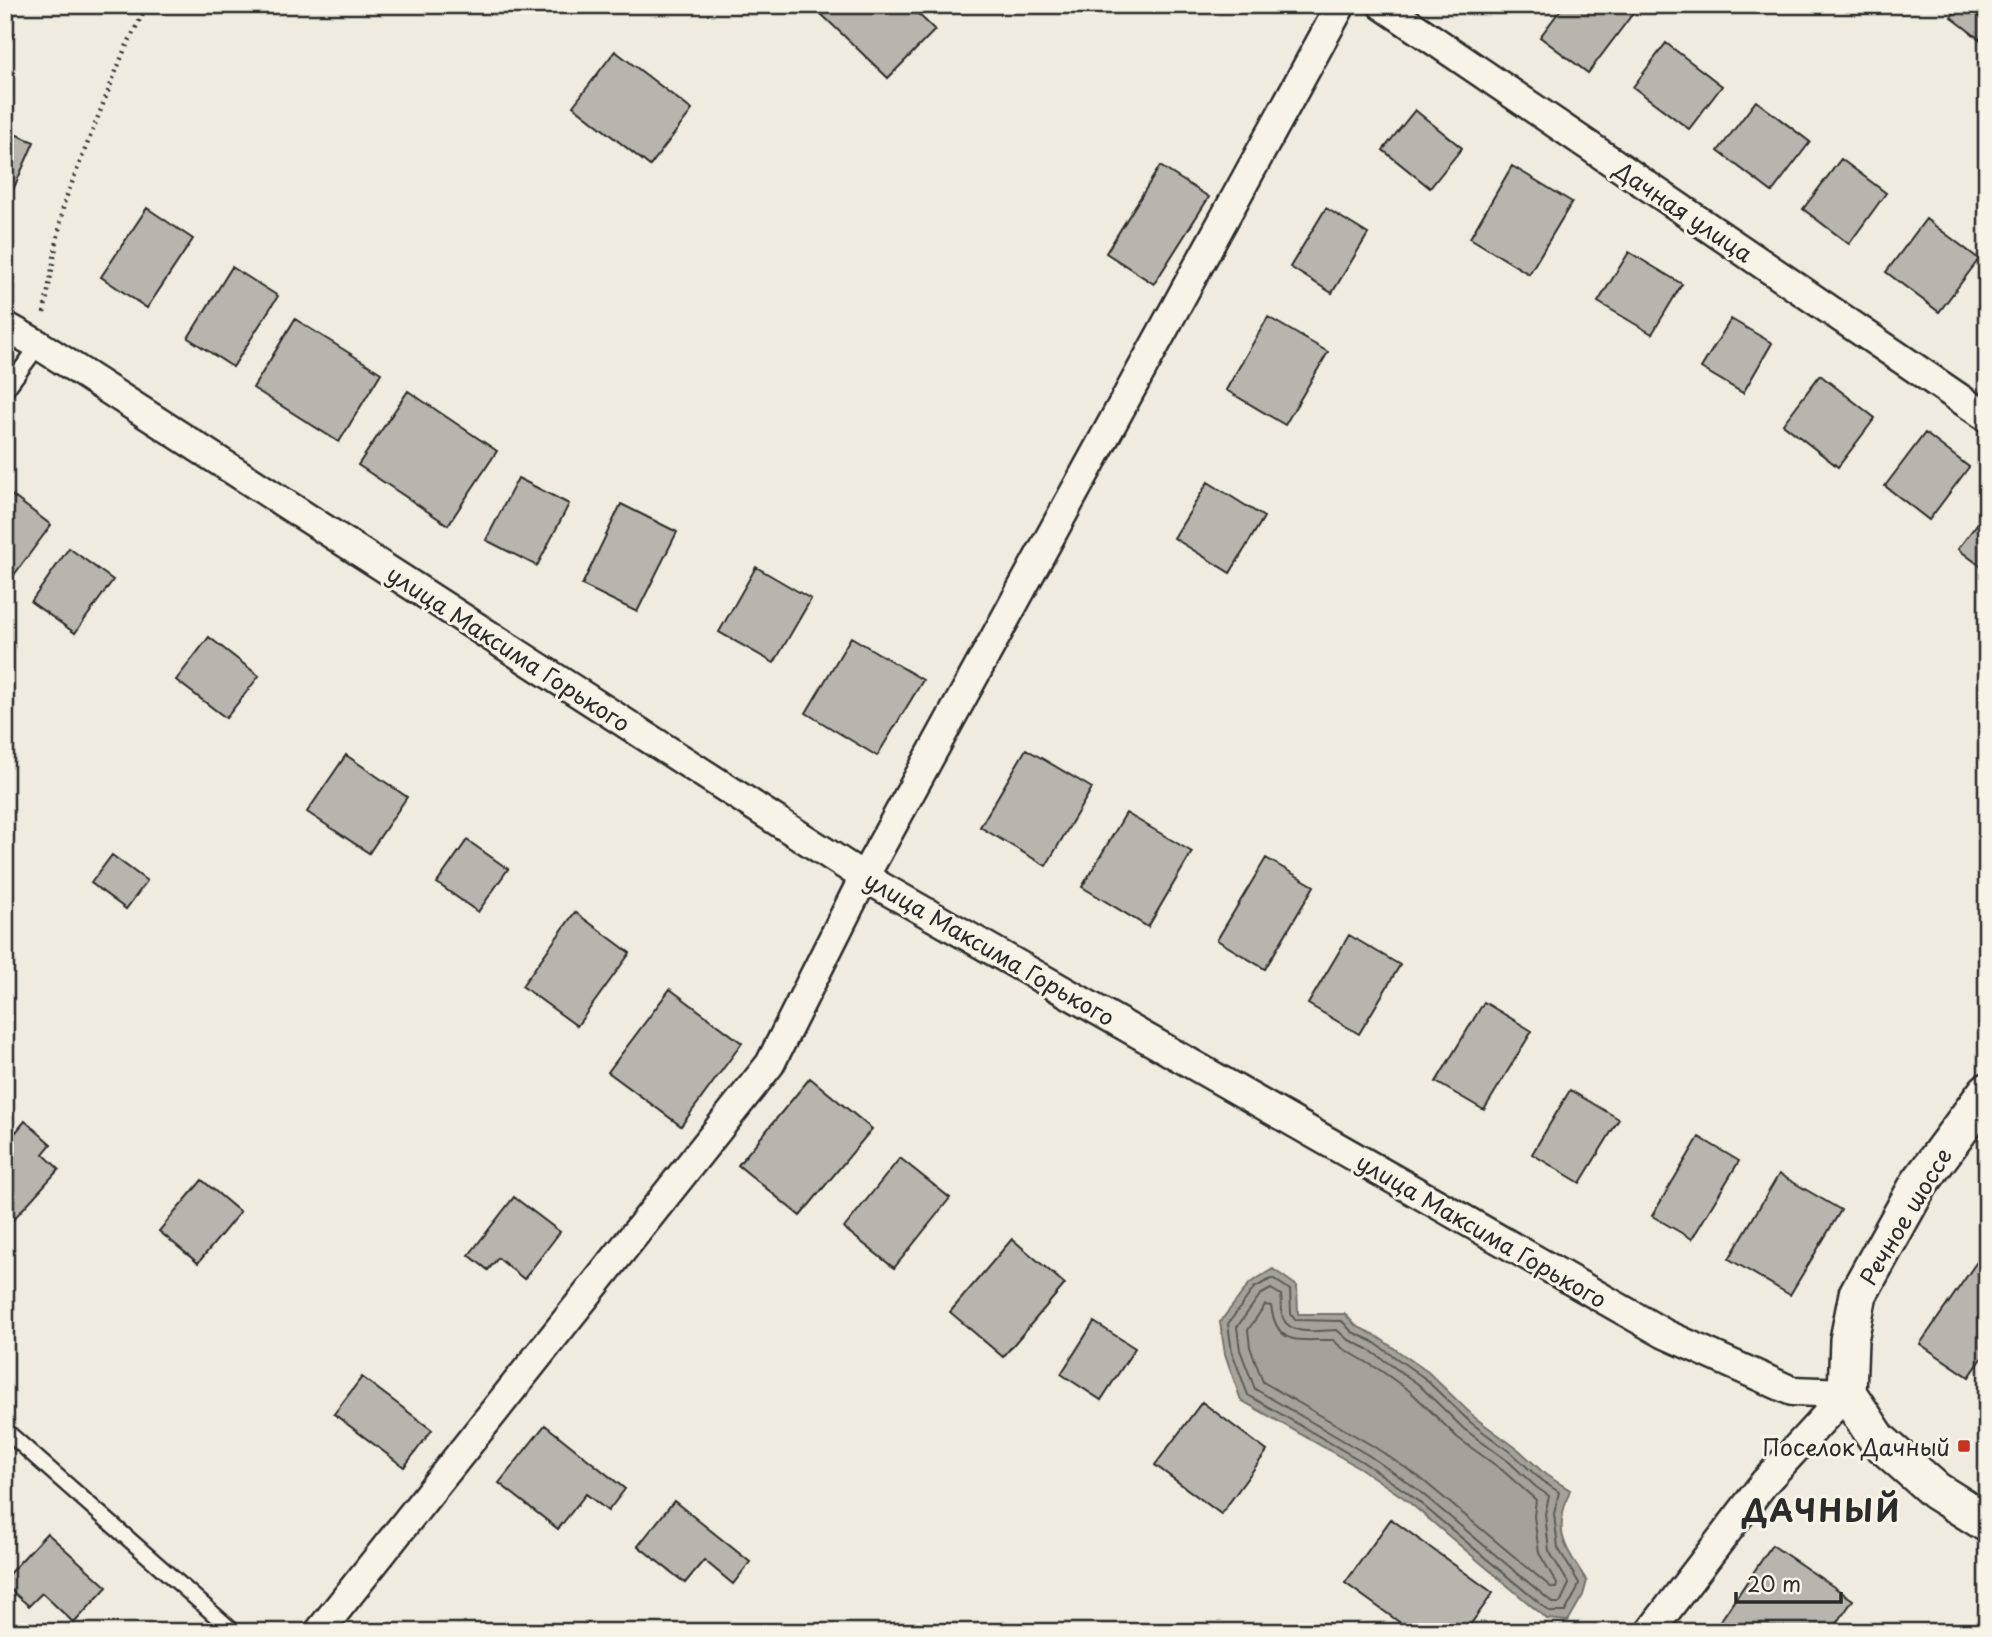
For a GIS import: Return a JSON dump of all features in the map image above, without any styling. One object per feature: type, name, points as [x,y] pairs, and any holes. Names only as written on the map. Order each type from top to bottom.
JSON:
[{"type":"street","points":[[319,1632],[770,1064],[864,877],[1341,5]]},
{"type":"street","name":"Дачная улица","points":[[1382,5],[1987,417]]},
{"type":"street","name":"улица Максима Горького","points":[[5,326],[864,877],[1665,1334],[1792,1391],[1847,1393]]},
{"type":"street","name":"Речное шоссе","points":[[1847,1393],[1849,1340],[1858,1294],[1919,1184],[1987,1092]]},
{"type":"street","points":[[1650,1632],[1764,1483],[1847,1393],[1878,1440],[1936,1492],[1987,1522]]},
{"type":"lane","points":[[5,391],[38,345]]},
{"type":"lane","points":[[5,1430],[234,1632]]},
{"type":"path","points":[[38,345],[64,204],[124,51],[147,5]]},
{"type":"water","points":[[1273,1269],[1297,1286],[1298,1314],[1345,1314],[1356,1326],[1375,1335],[1428,1372],[1474,1417],[1519,1450],[1546,1475],[1570,1490],[1562,1517],[1563,1538],[1587,1581],[1583,1595],[1568,1621],[1547,1619],[1404,1498],[1360,1468],[1241,1400],[1225,1354],[1220,1322],[1250,1283]]},
{"type":"building","points":[[824,5],[909,5],[935,30],[888,78],[818,11]]},
{"type":"building","points":[[1564,5],[1624,5],[1634,12],[1588,73],[1540,37]]},
{"type":"building","points":[[1960,5],[1987,5],[1987,45],[1951,17]]},
{"type":"building","points":[[1666,43],[1722,86],[1689,129],[1633,87]]},
{"type":"building","points":[[615,51],[692,110],[650,166],[573,106]]},
{"type":"building","points":[[1756,101],[1810,142],[1772,192],[1718,151]]},
{"type":"building","points":[[1415,110],[1462,148],[1430,188],[1383,150]]},
{"type":"building","points":[[5,130],[34,142],[5,208]]},
{"type":"building","points":[[1841,159],[1886,193],[1849,244],[1803,209]]},
{"type":"building","points":[[1160,166],[1209,197],[1154,284],[1106,253]]},
{"type":"building","points":[[1512,166],[1572,202],[1529,274],[1470,238]]},
{"type":"building","points":[[147,208],[193,239],[147,308],[101,277]]},
{"type":"building","points":[[1326,208],[1368,234],[1332,293],[1290,267]]},
{"type":"building","points":[[1926,219],[1979,259],[1939,312],[1886,272]]},
{"type":"building","points":[[1629,252],[1682,284],[1652,334],[1598,302]]},
{"type":"building","points":[[232,267],[278,296],[233,367],[188,338]]},
{"type":"building","points":[[1268,317],[1328,352],[1285,425],[1226,390]]},
{"type":"building","points":[[295,319],[381,373],[339,442],[253,388]]},
{"type":"building","points":[[1731,319],[1772,343],[1743,393],[1701,368]]},
{"type":"building","points":[[1820,375],[1875,418],[1838,467],[1783,424]]},
{"type":"building","points":[[408,391],[497,451],[448,525],[358,465]]},
{"type":"building","points":[[1925,433],[1969,467],[1929,520],[1885,486]]},
{"type":"building","points":[[518,478],[569,504],[537,566],[486,540]]},
{"type":"building","points":[[1208,482],[1264,517],[1230,573],[1174,538]]},
{"type":"building","points":[[5,490],[51,525],[5,587]]},
{"type":"building","points":[[621,504],[677,532],[637,612],[582,585]]},
{"type":"building","points":[[1987,511],[1987,571],[1958,549]]},
{"type":"building","points":[[69,548],[113,580],[75,633],[31,602]]},
{"type":"building","points":[[756,567],[811,599],[774,663],[719,632]]},
{"type":"building","points":[[209,637],[259,676],[226,718],[176,680]]},
{"type":"building","points":[[851,637],[923,680],[877,756],[806,713]]},
{"type":"building","points":[[1026,749],[1092,788],[1046,866],[980,827]]},
{"type":"building","points":[[346,755],[407,797],[369,853],[307,812]]},
{"type":"building","points":[[1126,813],[1192,852],[1148,927],[1082,887]]},
{"type":"building","points":[[467,840],[508,869],[478,912],[437,883]]},
{"type":"building","points":[[112,855],[147,881],[126,909],[91,883]]},
{"type":"building","points":[[1266,858],[1314,886],[1265,969],[1217,940]]},
{"type":"building","points":[[575,912],[630,953],[577,1026],[522,986]]},
{"type":"building","points":[[1349,935],[1400,965],[1359,1034],[1308,1004]]},
{"type":"building","points":[[670,989],[742,1043],[681,1126],[608,1072]]},
{"type":"building","points":[[1484,1002],[1532,1031],[1484,1110],[1436,1082]]},
{"type":"building","points":[[810,1078],[872,1129],[800,1216],[738,1165]]},
{"type":"building","points":[[1570,1090],[1619,1119],[1580,1183],[1532,1154]]},
{"type":"building","points":[[25,1121],[51,1144],[43,1154],[59,1169],[13,1220],[5,1214],[5,1122],[16,1132]]},
{"type":"building","points":[[1699,1137],[1739,1161],[1692,1239],[1652,1216]]},
{"type":"building","points":[[900,1158],[950,1198],[894,1268],[844,1228]]},
{"type":"building","points":[[1779,1174],[1841,1210],[1790,1295],[1729,1259]]},
{"type":"building","points":[[202,1180],[240,1212],[198,1263],[159,1231]]},
{"type":"building","points":[[514,1197],[560,1232],[524,1279],[498,1258],[488,1270],[469,1255]]},
{"type":"building","points":[[1012,1239],[1065,1284],[1003,1357],[950,1312]]},
{"type":"building","points":[[1985,1250],[1987,1351],[1969,1377],[1920,1344]]},
{"type":"building","points":[[1094,1322],[1135,1348],[1101,1400],[1061,1374]]},
{"type":"building","points":[[362,1377],[432,1430],[404,1467],[334,1414]]},
{"type":"building","points":[[1202,1402],[1267,1451],[1221,1514],[1155,1465]]},
{"type":"building","points":[[545,1425],[625,1489],[608,1511],[586,1494],[558,1529],[499,1483]]},
{"type":"building","points":[[674,1501],[750,1562],[733,1584],[704,1560],[685,1583],[638,1546]]},
{"type":"building","points":[[1391,1519],[1493,1593],[1465,1632],[1413,1632],[1345,1583]]},
{"type":"building","points":[[47,1533],[107,1587],[74,1623],[42,1593],[29,1606],[5,1585],[5,1578]]},
{"type":"building","points":[[1772,1545],[1853,1600],[1831,1632],[1713,1632]]},
{"type":"place","name":"Поселок Дачный","points":[[1964,1446]]},
{"type":"district","name":"ДАЧНЫЙ","points":[[1822,1509]]}]
